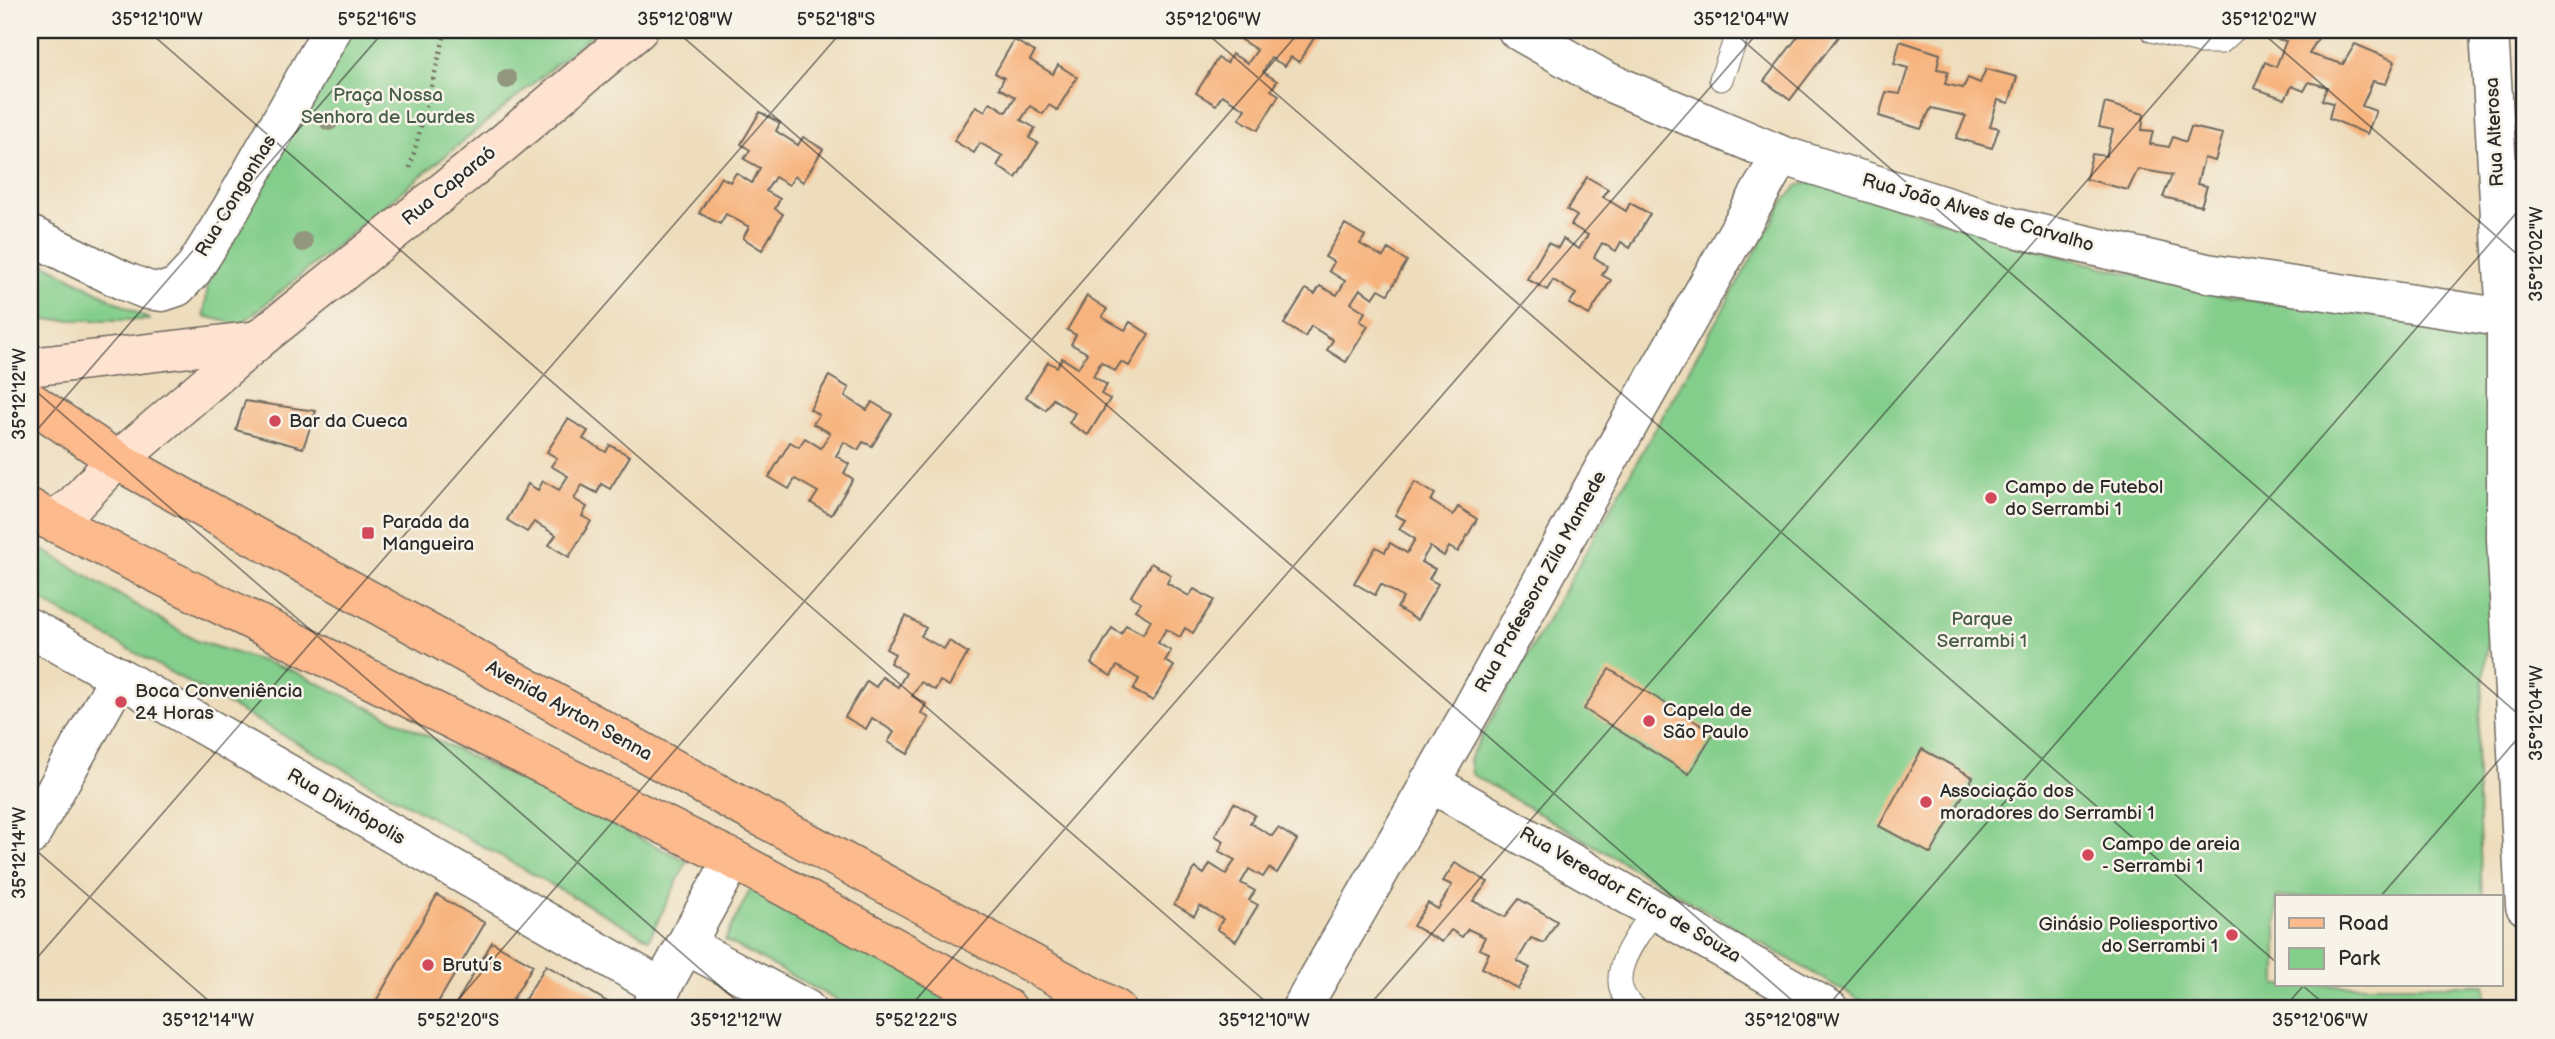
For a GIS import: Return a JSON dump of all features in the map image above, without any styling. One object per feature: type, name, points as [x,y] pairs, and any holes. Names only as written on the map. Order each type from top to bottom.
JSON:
[{"type":"main road","name":"Rua Caparaó","points":[[40,514],[72,506],[118,461],[258,340],[501,145],[638,30]]},
{"type":"main road","points":[[30,367],[258,340]]},
{"type":"main road","name":"Avenida Ayrton Senna","points":[[30,401],[118,461],[741,806],[1116,1009]]},
{"type":"main road","points":[[40,514],[733,859],[1007,1009]]},
{"type":"street","name":"Rua Congonhas","points":[[30,235],[147,290],[162,292],[177,286],[193,270],[231,209],[332,30]]},
{"type":"street","name":"Rua João Alves de Carvalho","points":[[1517,30],[1604,80],[1781,155],[2015,228],[2207,273],[2506,318]]},
{"type":"street","name":"Rua Alterosa","points":[[2489,30],[2516,538],[2525,906]]},
{"type":"street","name":"Rua Professora Zila Mamede","points":[[1301,1009],[1471,711],[1595,484],[1781,155]]},
{"type":"street","name":"Rua Divinópolis","points":[[30,628],[119,677],[656,998]]},
{"type":"street","points":[[30,836],[119,677]]},
{"type":"street","name":"Rua Vereador Erico de Souza","points":[[1429,782],[1829,1009]]},
{"type":"street","points":[[656,998],[733,859]]},
{"type":"street","points":[[686,945],[806,1009]]},
{"type":"lane","points":[[1721,79],[1737,30]]},
{"type":"lane","points":[[2152,30],[2200,42],[2221,42],[2234,30]]},
{"type":"lane","points":[[1636,1009],[1621,993],[1618,980],[1623,961],[1656,909]]},
{"type":"path","points":[[407,179],[446,30]]},
{"type":"green space","name":"Praça Nossa Senhora de Lourdes","points":[[344,30],[598,30],[240,325],[204,316],[208,283]]},
{"type":"green space","name":"Parque Serrambi 1","points":[[1806,183],[1823,184],[2060,256],[2211,294],[2450,326],[2471,334],[2480,343],[2491,362],[2500,598],[2488,639],[2476,751],[2482,895],[2275,895],[2275,986],[2485,986],[2486,1009],[1875,1009],[1471,774],[1469,760],[1474,750],[1784,201],[1797,186]]},
{"type":"green space","points":[[30,256],[150,320],[30,320]]},
{"type":"green space","points":[[30,542],[197,641],[291,670],[687,861],[649,939],[30,594]]},
{"type":"green space","points":[[751,888],[978,1009],[853,1009],[725,940]]},
{"type":"building","points":[[1247,30],[1319,30],[1299,62],[1291,57],[1285,66],[1271,58],[1263,72],[1277,81],[1271,90],[1279,95],[1258,130],[1239,119],[1245,109],[1222,95],[1216,105],[1196,93],[1218,58],[1227,63],[1232,54],[1248,63],[1257,50],[1241,40]]},
{"type":"building","points":[[1803,30],[1843,30],[1790,100],[1764,81]]},
{"type":"building","points":[[2281,30],[2313,30],[2321,33],[2309,54],[2343,64],[2355,44],[2395,61],[2386,84],[2373,81],[2362,106],[2376,111],[2367,134],[2329,118],[2333,103],[2322,100],[2327,87],[2309,82],[2304,91],[2292,86],[2285,99],[2254,88],[2265,62],[2276,67],[2286,41],[2276,39]]},
{"type":"building","points":[[1014,40],[1035,52],[1030,60],[1053,74],[1058,65],[1077,77],[1057,110],[1049,105],[1043,114],[1030,106],[1021,120],[1035,128],[1029,138],[1038,143],[1016,178],[997,166],[1003,156],[980,143],[974,153],[954,141],[976,106],[985,111],[990,102],[1006,112],[1015,97],[999,88],[1004,78],[995,73]]},
{"type":"building","points":[[1900,41],[1940,54],[1937,69],[1948,71],[1945,84],[1963,88],[1968,78],[1980,83],[1986,69],[2017,77],[2009,103],[1998,100],[1990,126],[1999,128],[1992,148],[1956,138],[1966,116],[1931,108],[1921,129],[1879,116],[1886,92],[1900,94],[1908,68],[1894,64]]},
{"type":"building","points":[[2105,103],[2144,114],[2142,130],[2153,131],[2150,144],[2169,147],[2173,137],[2186,142],[2191,127],[2223,134],[2215,161],[2204,158],[2197,184],[2207,186],[2201,206],[2163,197],[2172,175],[2138,169],[2128,190],[2086,179],[2092,154],[2106,156],[2113,130],[2099,127]]},
{"type":"building","points":[[760,112],[780,123],[776,131],[798,145],[803,137],[823,149],[803,182],[795,176],[789,185],[775,177],[766,191],[780,199],[775,209],[783,214],[762,250],[743,238],[749,227],[726,214],[720,224],[699,213],[721,177],[730,182],[736,173],[752,183],[760,168],[744,159],[750,150],[741,144]]},
{"type":"building","points":[[1587,177],[1608,189],[1603,197],[1626,211],[1630,203],[1650,214],[1630,248],[1621,242],[1616,251],[1602,243],[1594,257],[1607,266],[1602,275],[1611,280],[1589,315],[1569,304],[1576,294],[1553,280],[1547,290],[1527,279],[1548,243],[1558,248],[1563,239],[1579,249],[1588,235],[1571,225],[1577,216],[1567,210]]},
{"type":"building","points":[[1345,224],[1365,236],[1360,244],[1383,257],[1388,249],[1407,261],[1388,294],[1379,289],[1373,298],[1360,289],[1351,303],[1365,312],[1360,321],[1368,326],[1346,362],[1327,350],[1333,340],[1311,326],[1305,337],[1284,324],[1306,289],[1315,294],[1320,286],[1337,295],[1345,281],[1329,271],[1334,262],[1325,257]]},
{"type":"building","points":[[1087,296],[1107,309],[1102,317],[1125,330],[1130,322],[1149,334],[1129,366],[1121,362],[1115,371],[1101,362],[1093,376],[1107,385],[1101,394],[1110,399],[1088,435],[1069,423],[1075,413],[1053,399],[1046,410],[1026,397],[1048,362],[1057,367],[1062,358],[1078,368],[1087,353],[1071,344],[1076,335],[1067,330]]},
{"type":"building","points":[[829,376],[849,388],[845,396],[867,410],[872,402],[892,414],[872,446],[863,442],[858,450],[844,442],[836,456],[849,464],[844,473],[853,479],[831,515],[811,503],[818,492],[795,479],[789,489],[769,477],[790,442],[799,447],[805,438],[821,448],[830,433],[813,424],[819,415],[810,409]]},
{"type":"building","name":"Bar da Cueca","points":[[245,401],[316,411],[303,448],[236,430]]},
{"type":"building","points":[[568,419],[588,431],[583,439],[606,452],[610,445],[630,456],[610,489],[601,484],[597,493],[582,485],[574,499],[587,507],[582,516],[591,521],[569,557],[549,545],[556,535],[534,522],[527,532],[507,520],[528,484],[538,490],[543,481],[559,490],[568,476],[551,466],[557,458],[547,452]]},
{"type":"building","points":[[1415,482],[1435,494],[1431,501],[1453,515],[1458,507],[1477,519],[1458,552],[1449,547],[1444,556],[1430,547],[1421,562],[1435,569],[1429,579],[1438,584],[1417,620],[1397,608],[1403,598],[1381,584],[1375,595],[1354,583],[1376,547],[1385,552],[1390,543],[1407,553],[1415,539],[1399,529],[1405,520],[1395,515]]},
{"type":"building","points":[[1151,563],[1171,575],[1167,583],[1189,596],[1194,589],[1214,600],[1193,633],[1185,628],[1180,637],[1166,629],[1158,643],[1171,651],[1165,661],[1174,666],[1153,701],[1133,690],[1139,679],[1117,666],[1111,676],[1091,664],[1112,628],[1121,634],[1126,625],[1143,634],[1151,620],[1135,610],[1141,602],[1131,596]]},
{"type":"building","points":[[906,616],[926,628],[921,636],[944,649],[949,641],[968,653],[949,686],[940,681],[935,690],[921,682],[912,696],[926,704],[921,713],[929,718],[908,754],[888,742],[894,732],[872,718],[866,729],[845,717],[867,681],[876,687],[882,677],[898,687],[906,673],[890,663],[895,654],[886,649]]},
{"type":"building","name":"Capela de São Paulo","points":[[1609,669],[1714,733],[1689,774],[1584,709]]},
{"type":"building","name":"Associação dos moradores do Serrambi 1","points":[[1922,749],[1973,777],[1931,854],[1879,826]]},
{"type":"building","points":[[1234,803],[1255,815],[1250,823],[1272,836],[1278,828],[1297,840],[1277,873],[1269,868],[1263,877],[1249,869],[1241,883],[1255,891],[1249,900],[1258,905],[1236,941],[1217,929],[1223,919],[1200,906],[1194,916],[1174,904],[1195,868],[1204,874],[1210,864],[1226,874],[1235,860],[1219,851],[1224,841],[1215,836]]},
{"type":"building","points":[[1455,863],[1488,882],[1473,901],[1505,917],[1519,899],[1557,921],[1544,943],[1531,938],[1517,961],[1530,968],[1518,989],[1482,968],[1489,953],[1479,949],[1485,937],[1468,929],[1462,937],[1451,930],[1442,942],[1413,926],[1428,903],[1438,909],[1452,885],[1443,881]]},
{"type":"building","name":"Brutu´s","points":[[437,895],[485,923],[434,1009],[372,1008]]},
{"type":"building","points":[[492,942],[533,965],[507,1009],[453,1009]]},
{"type":"building","points":[[546,965],[611,1004],[608,1009],[519,1009]]},
{"type":"place","name":"Bar da Cueca","points":[[275,421]]},
{"type":"place","name":"Campo de Futebol do Serrambi 1","points":[[1991,498]]},
{"type":"place","name":"Parada da Mangueira","points":[[368,533]]},
{"type":"place","name":"Boca Conveniência 24 Horas","points":[[121,702]]},
{"type":"place","name":"Capela de São Paulo","points":[[1649,721]]},
{"type":"place","name":"Associação dos moradores do Serrambi 1","points":[[1926,802]]},
{"type":"place","name":"Campo de areia - Serrambi 1","points":[[2088,855]]},
{"type":"place","name":"Ginásio Poliesportivo do Serrambi 1","points":[[2232,935]]},
{"type":"place","name":"Brutu´s","points":[[428,965]]}]
